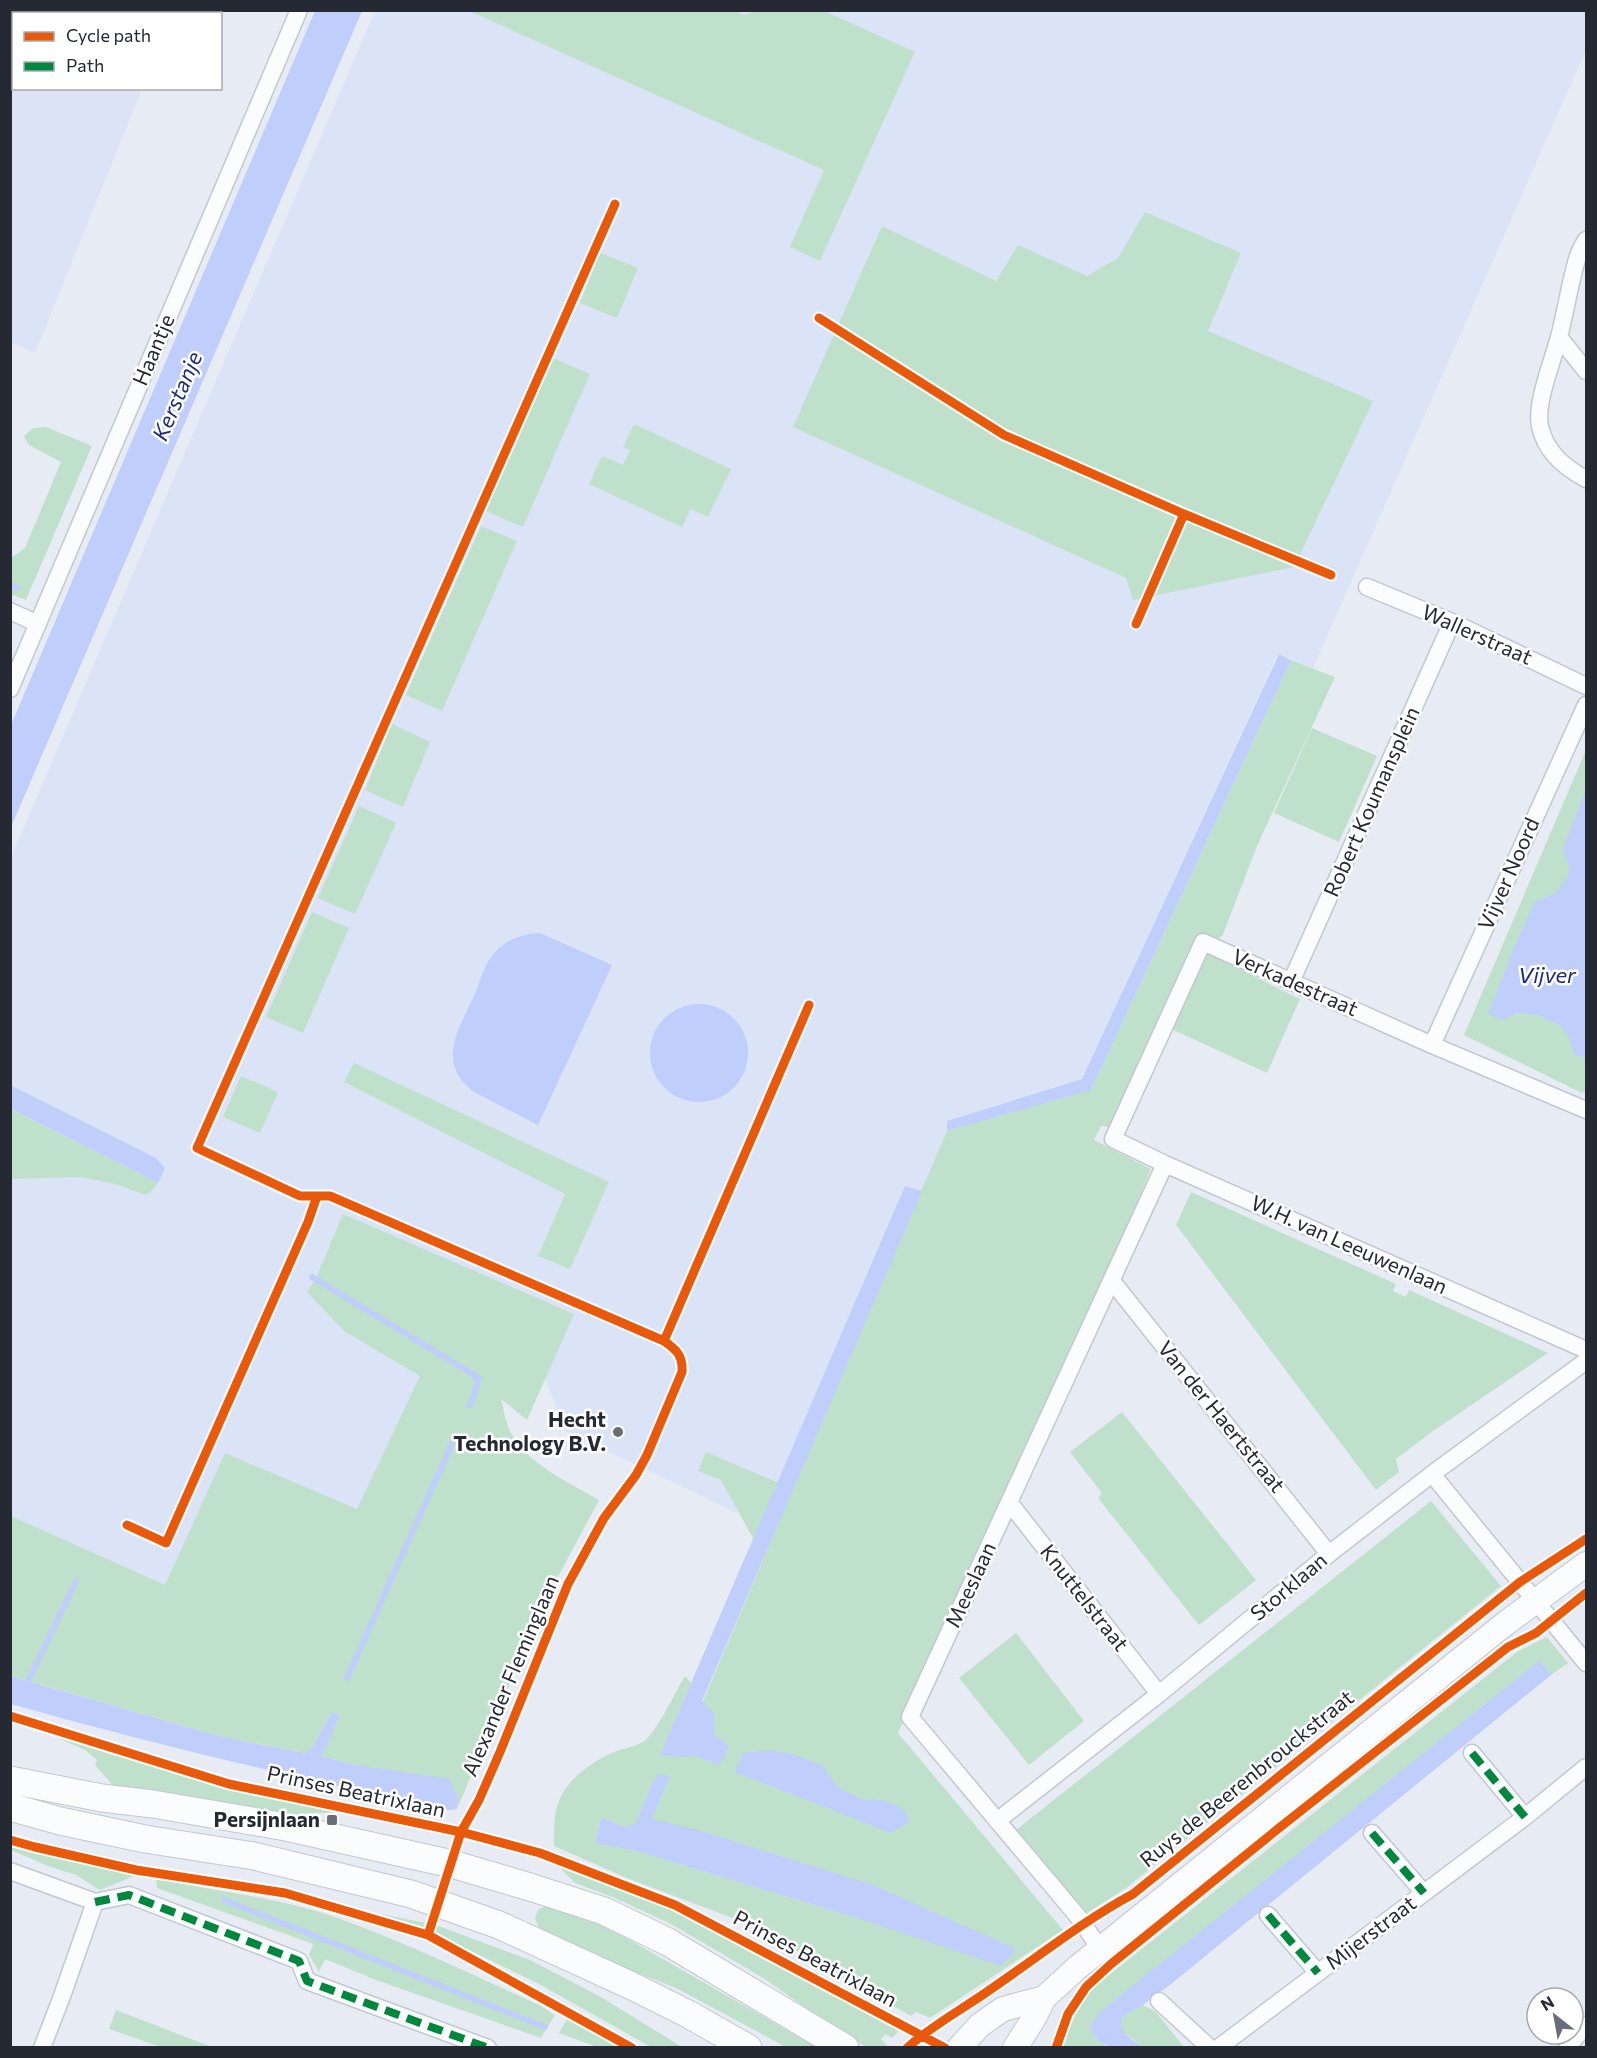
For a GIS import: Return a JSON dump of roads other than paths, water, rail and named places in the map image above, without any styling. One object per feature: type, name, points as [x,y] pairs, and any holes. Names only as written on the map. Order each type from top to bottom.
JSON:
[{"type":"main road","name":"Ruys de Beerenbrouckstraat","points":[[1015,2048],[1044,1998],[1100,1948],[1536,1600],[1587,1564]]},
{"type":"main road","points":[[10,1780],[102,1798],[153,1804],[309,1831],[452,1864],[533,1888],[604,1911],[668,1942],[845,2048]]},
{"type":"main road","points":[[10,1807],[60,1821],[145,1839],[254,1856],[411,1894],[499,1925],[632,1986],[748,2048]]},
{"type":"main road","name":"Ruys de Beerenbrouckstraat","points":[[958,2048],[980,2025],[1003,2008],[1044,1998]]},
{"type":"street","name":"Haantje","points":[[10,689],[299,10]]},
{"type":"street","points":[[1587,240],[1579,253],[1539,408],[1539,425],[1545,442],[1556,458],[1587,480]]},
{"type":"street","points":[[1559,337],[1587,371]]},
{"type":"street","name":"Wallerstraat","points":[[1367,587],[1452,622],[1587,686]]},
{"type":"street","points":[[10,611],[38,624]]},
{"type":"street","name":"Robert Koumansplein","points":[[1291,982],[1452,622]]},
{"type":"street","name":"Vijver Noord","points":[[1432,1045],[1587,705]]},
{"type":"street","name":"Verkadestraat","points":[[1113,1139],[1203,942],[1432,1045],[1587,1110]]},
{"type":"street","name":"W.H. van Leeuwenlaan","points":[[1113,1139],[1587,1350]]},
{"type":"street","name":"Meeslaan","points":[[1100,1948],[1080,1919],[910,1717],[1165,1164]]},
{"type":"street","name":"Van der Haertstraat","points":[[1112,1281],[1329,1554]]},
{"type":"street","name":"Storklaan","points":[[997,1821],[1159,1694],[1329,1554],[1432,1474],[1587,1361]]},
{"type":"street","points":[[1432,1474],[1587,1664]]},
{"type":"street","name":"Knuttelstraat","points":[[1009,1502],[1159,1694]]},
{"type":"street","points":[[1472,1753],[1525,1817]]},
{"type":"street","name":"Mijerstraat","points":[[1218,2048],[1525,1817],[1587,1767]]},
{"type":"street","name":"Mijerstraat","points":[[1371,1833],[1424,1893]]},
{"type":"street","points":[[10,1871],[95,1902],[129,1894],[299,1961],[307,1981],[488,2048]]},
{"type":"street","points":[[42,2048],[95,1902]]},
{"type":"street","name":"Mijerstraat","points":[[1268,1915],[1318,1973]]},
{"type":"street","points":[[1159,2001],[1210,2048]]},
{"type":"street","points":[[1567,2048],[1587,2025]]},
{"type":"water","name":"Kerstanje","points":[[315,11],[362,11],[11,827],[11,725]]},
{"type":"water","points":[[1279,654],[1291,660],[1091,1090],[947,1131],[947,1121],[1082,1079]]},
{"type":"water","name":"Vijver","points":[[1586,789],[1586,1058],[1574,1055],[1570,1039],[1560,1025],[1537,1015],[1516,1013],[1503,1020],[1488,1014],[1535,901],[1558,890],[1567,876],[1570,869],[1563,849]]},
{"type":"water","points":[[540,933],[612,965],[538,1125],[474,1092],[462,1081],[455,1069],[453,1057],[457,1032],[484,969],[496,950],[520,936]]},
{"type":"water","points":[[699,1004],[718,1008],[734,1018],[744,1034],[748,1053],[744,1072],[734,1088],[718,1098],[699,1102],[680,1098],[664,1088],[654,1072],[650,1053],[654,1034],[664,1018],[680,1008]]},
{"type":"water","points":[[10,1085],[156,1158],[165,1168],[158,1183],[11,1109]]},
{"type":"water","points":[[905,1186],[922,1191],[702,1701],[714,1714],[714,1734],[729,1746],[720,1765],[695,1756],[660,1755]]},
{"type":"water","points":[[1540,1660],[1551,1675],[1171,1984],[1122,2017],[1121,2023],[1124,2031],[1143,2047],[1113,2047],[1095,2037],[1090,2030],[1092,2022],[1102,2010]]},
{"type":"water","points":[[10,1676],[222,1737],[305,1753],[311,1749],[332,1712],[340,1714],[322,1757],[356,1765],[450,1779],[458,1799],[457,1809],[448,1810],[283,1774],[11,1704]]},
{"type":"water","points":[[769,1750],[793,1754],[823,1766],[838,1788],[864,1800],[885,1801],[902,1808],[910,1821],[891,1833],[735,1772],[743,1753]]},
{"type":"water","points":[[656,1775],[670,1775],[652,1819],[701,1831],[870,1884],[1012,1947],[1016,1951],[1001,1966],[860,1919],[637,1851],[595,1843],[601,1818],[625,1827],[635,1824]]},
{"type":"waterway","points":[[10,585],[17,588]]},
{"type":"waterway","points":[[312,1277],[479,1378],[470,1406]]},
{"type":"waterway","points":[[347,1678],[454,1439]]},
{"type":"waterway","points":[[26,1686],[76,1581]]},
{"type":"waterway","points":[[224,1900],[545,2027]]},
{"type":"place","name":"Hecht Technology B.V.","points":[[618,1432]]},
{"type":"place","name":"Persijnlaan","points":[[332,1820]]}]
